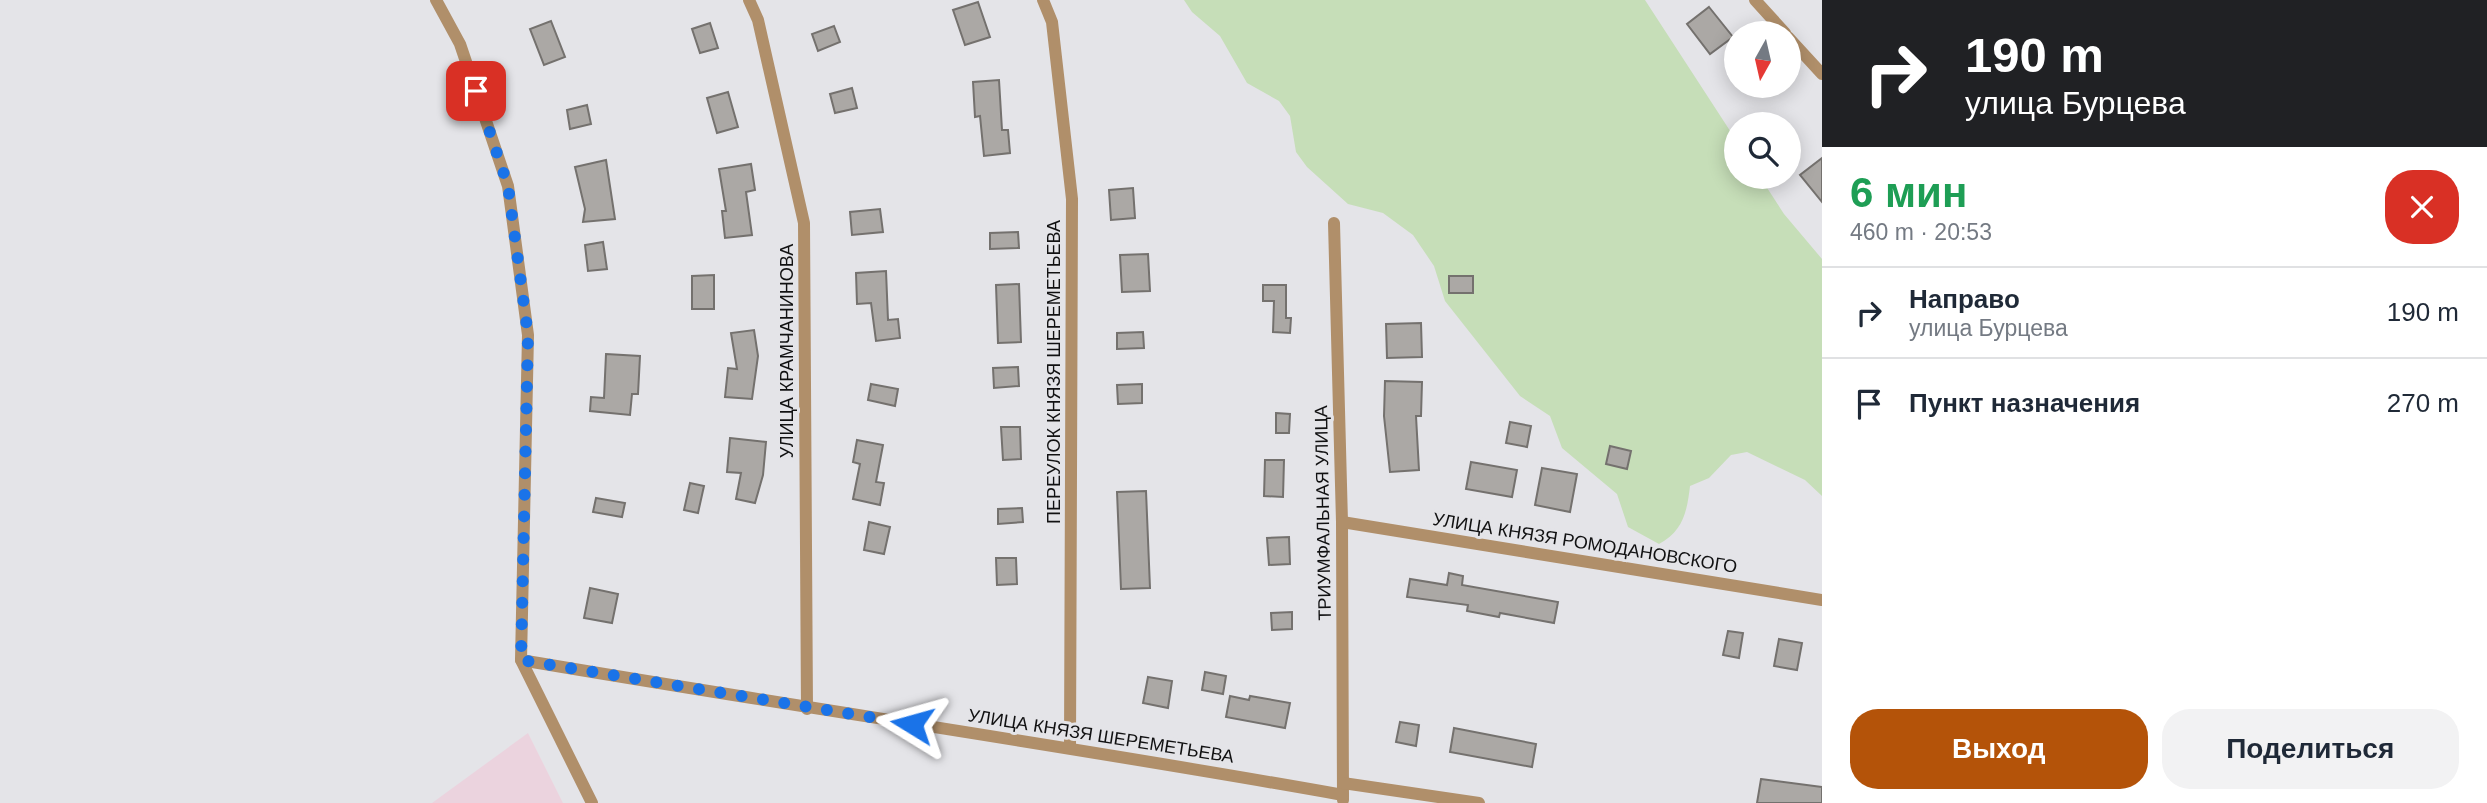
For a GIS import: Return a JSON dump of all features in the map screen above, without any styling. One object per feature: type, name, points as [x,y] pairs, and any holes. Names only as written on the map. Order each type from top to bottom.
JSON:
[{"type":"street","points":[[436,0],[460,44],[508,186],[528,335],[521,660],[592,803]]},
{"type":"street","name":"УЛИЦА КРАМЧАНИНОВА","points":[[749,0],[758,20],[804,223],[807,709]]},
{"type":"street","name":"ПЕРЕУЛОК КНЯЗЯ ШЕРЕМЕТЬЕВА","points":[[1043,0],[1052,22],[1072,199],[1070,746]]},
{"type":"street","points":[[1755,0],[1774,21]]},
{"type":"street","points":[[1801,51],[1822,74]]},
{"type":"street","name":"ТРИУМФАЛЬНАЯ УЛИЦА","points":[[1334,223],[1342,522],[1343,794]]},
{"type":"street","name":"УЛИЦА КНЯЗЯ РОМОДАНОВСКОГО","points":[[1342,522],[1822,600]]},
{"type":"street","name":"УЛИЦА КНЯЗЯ ШЕРЕМЕТЬЕВА","points":[[521,660],[807,709],[1070,746],[1343,794],[1479,803]]},
{"type":"shaded area","points":[[528,733],[563,803],[432,803]]},
{"type":"green space","points":[[1184,0],[1645,0],[1724,122],[1724,189],[1768,189],[1784,214],[1822,259],[1822,496],[1805,480],[1747,452],[1731,455],[1709,478],[1690,486],[1679,527],[1667,539],[1659,544],[1628,527],[1617,494],[1562,448],[1550,416],[1520,396],[1445,301],[1434,266],[1413,235],[1383,213],[1348,204],[1307,167],[1296,152],[1290,116],[1279,101],[1247,83],[1220,36],[1192,12]]},
{"type":"building","points":[[978,2],[990,37],[965,45],[953,10]]},
{"type":"building","points":[[1709,7],[1724,26],[1724,44],[1710,54],[1687,24]]},
{"type":"building","points":[[551,21],[565,57],[544,65],[530,29]]},
{"type":"building","points":[[710,23],[718,48],[700,53],[692,29]]},
{"type":"building","points":[[834,26],[840,42],[818,51],[812,34]]},
{"type":"building","points":[[999,80],[1002,130],[1008,130],[1010,153],[984,156],[980,116],[975,117],[973,82]]},
{"type":"building","points":[[852,88],[857,108],[835,113],[830,94]]},
{"type":"building","points":[[728,92],[738,127],[717,133],[707,98]]},
{"type":"building","points":[[587,105],[591,124],[570,129],[567,110]]},
{"type":"building","points":[[1822,158],[1822,202],[1801,176]]},
{"type":"building","points":[[606,160],[615,219],[583,222],[585,209],[575,167]]},
{"type":"building","points":[[751,164],[755,190],[746,192],[752,235],[725,238],[722,211],[726,211],[719,169]]},
{"type":"building","points":[[1133,188],[1135,218],[1111,220],[1109,190]]},
{"type":"building","points":[[880,209],[883,232],[852,235],[850,212]]},
{"type":"building","points":[[1018,232],[1019,248],[990,249],[990,233]]},
{"type":"building","points":[[603,242],[607,269],[588,271],[585,245]]},
{"type":"building","points":[[1148,254],[1150,291],[1122,292],[1120,255]]},
{"type":"building","points":[[886,271],[888,320],[898,319],[900,338],[876,341],[871,303],[857,304],[856,273]]},
{"type":"building","points":[[714,275],[714,309],[692,309],[692,276]]},
{"type":"building","points":[[1449,276],[1473,276],[1473,293],[1449,293]]},
{"type":"building","points":[[1019,284],[1021,342],[998,343],[996,285]]},
{"type":"building","points":[[1263,285],[1286,285],[1286,318],[1291,318],[1290,333],[1273,332],[1274,301],[1263,301]]},
{"type":"building","points":[[1421,323],[1422,357],[1387,358],[1386,324]]},
{"type":"building","points":[[754,330],[758,356],[752,399],[725,397],[728,368],[737,369],[731,333]]},
{"type":"building","points":[[1143,332],[1144,348],[1117,349],[1117,333]]},
{"type":"building","points":[[606,354],[640,356],[638,394],[632,394],[630,415],[590,411],[591,397],[604,398]]},
{"type":"building","points":[[1018,367],[1019,386],[994,388],[993,368]]},
{"type":"building","points":[[1385,381],[1422,382],[1421,416],[1416,416],[1419,470],[1390,472],[1384,416]]},
{"type":"building","points":[[871,384],[898,389],[895,406],[868,400]]},
{"type":"building","points":[[1142,384],[1142,403],[1118,404],[1117,385]]},
{"type":"building","points":[[1276,413],[1290,414],[1289,433],[1276,433]]},
{"type":"building","points":[[1510,422],[1531,426],[1527,447],[1506,443]]},
{"type":"building","points":[[1001,427],[1020,427],[1021,459],[1003,460]]},
{"type":"building","points":[[730,438],[766,442],[763,475],[755,503],[736,499],[741,473],[727,472]]},
{"type":"building","points":[[857,440],[883,445],[876,482],[884,483],[880,505],[853,499],[860,464],[853,462]]},
{"type":"building","points":[[1610,446],[1631,451],[1627,469],[1606,464]]},
{"type":"building","points":[[1265,460],[1284,460],[1283,497],[1264,496]]},
{"type":"building","points":[[1471,462],[1517,470],[1512,497],[1466,489]]},
{"type":"building","points":[[1542,468],[1577,474],[1570,512],[1535,505]]},
{"type":"building","points":[[690,483],[704,486],[698,513],[684,510]]},
{"type":"building","points":[[1146,491],[1150,588],[1121,589],[1117,492]]},
{"type":"building","points":[[596,498],[625,503],[622,517],[593,512]]},
{"type":"building","points":[[1022,508],[1023,522],[998,524],[998,509]]},
{"type":"building","points":[[869,522],[890,527],[884,554],[864,550]]},
{"type":"building","points":[[1289,537],[1290,564],[1269,565],[1267,538]]},
{"type":"building","points":[[996,558],[1016,558],[1017,584],[997,585]]},
{"type":"building","points":[[1449,573],[1463,576],[1462,585],[1558,602],[1554,623],[1500,613],[1499,617],[1467,611],[1468,605],[1407,597],[1410,579],[1447,585]]},
{"type":"building","points":[[590,588],[618,594],[612,623],[584,618]]},
{"type":"building","points":[[1292,612],[1292,629],[1272,630],[1271,613]]},
{"type":"building","points":[[1728,631],[1743,633],[1739,658],[1723,655]]},
{"type":"building","points":[[1779,639],[1802,643],[1797,670],[1774,666]]},
{"type":"building","points":[[1205,672],[1226,676],[1223,694],[1202,690]]},
{"type":"building","points":[[1148,677],[1172,681],[1168,708],[1143,703]]},
{"type":"building","points":[[1230,696],[1249,700],[1250,696],[1290,703],[1285,728],[1226,717]]},
{"type":"building","points":[[1400,722],[1419,725],[1416,746],[1396,742]]},
{"type":"building","points":[[1454,728],[1536,744],[1532,767],[1450,752]]},
{"type":"building","points":[[1761,779],[1822,787],[1822,803],[1757,803]]},
{"type":"route","points":[[476,91],[508,186],[528,335],[521,660],[807,709],[912,724]]}]
